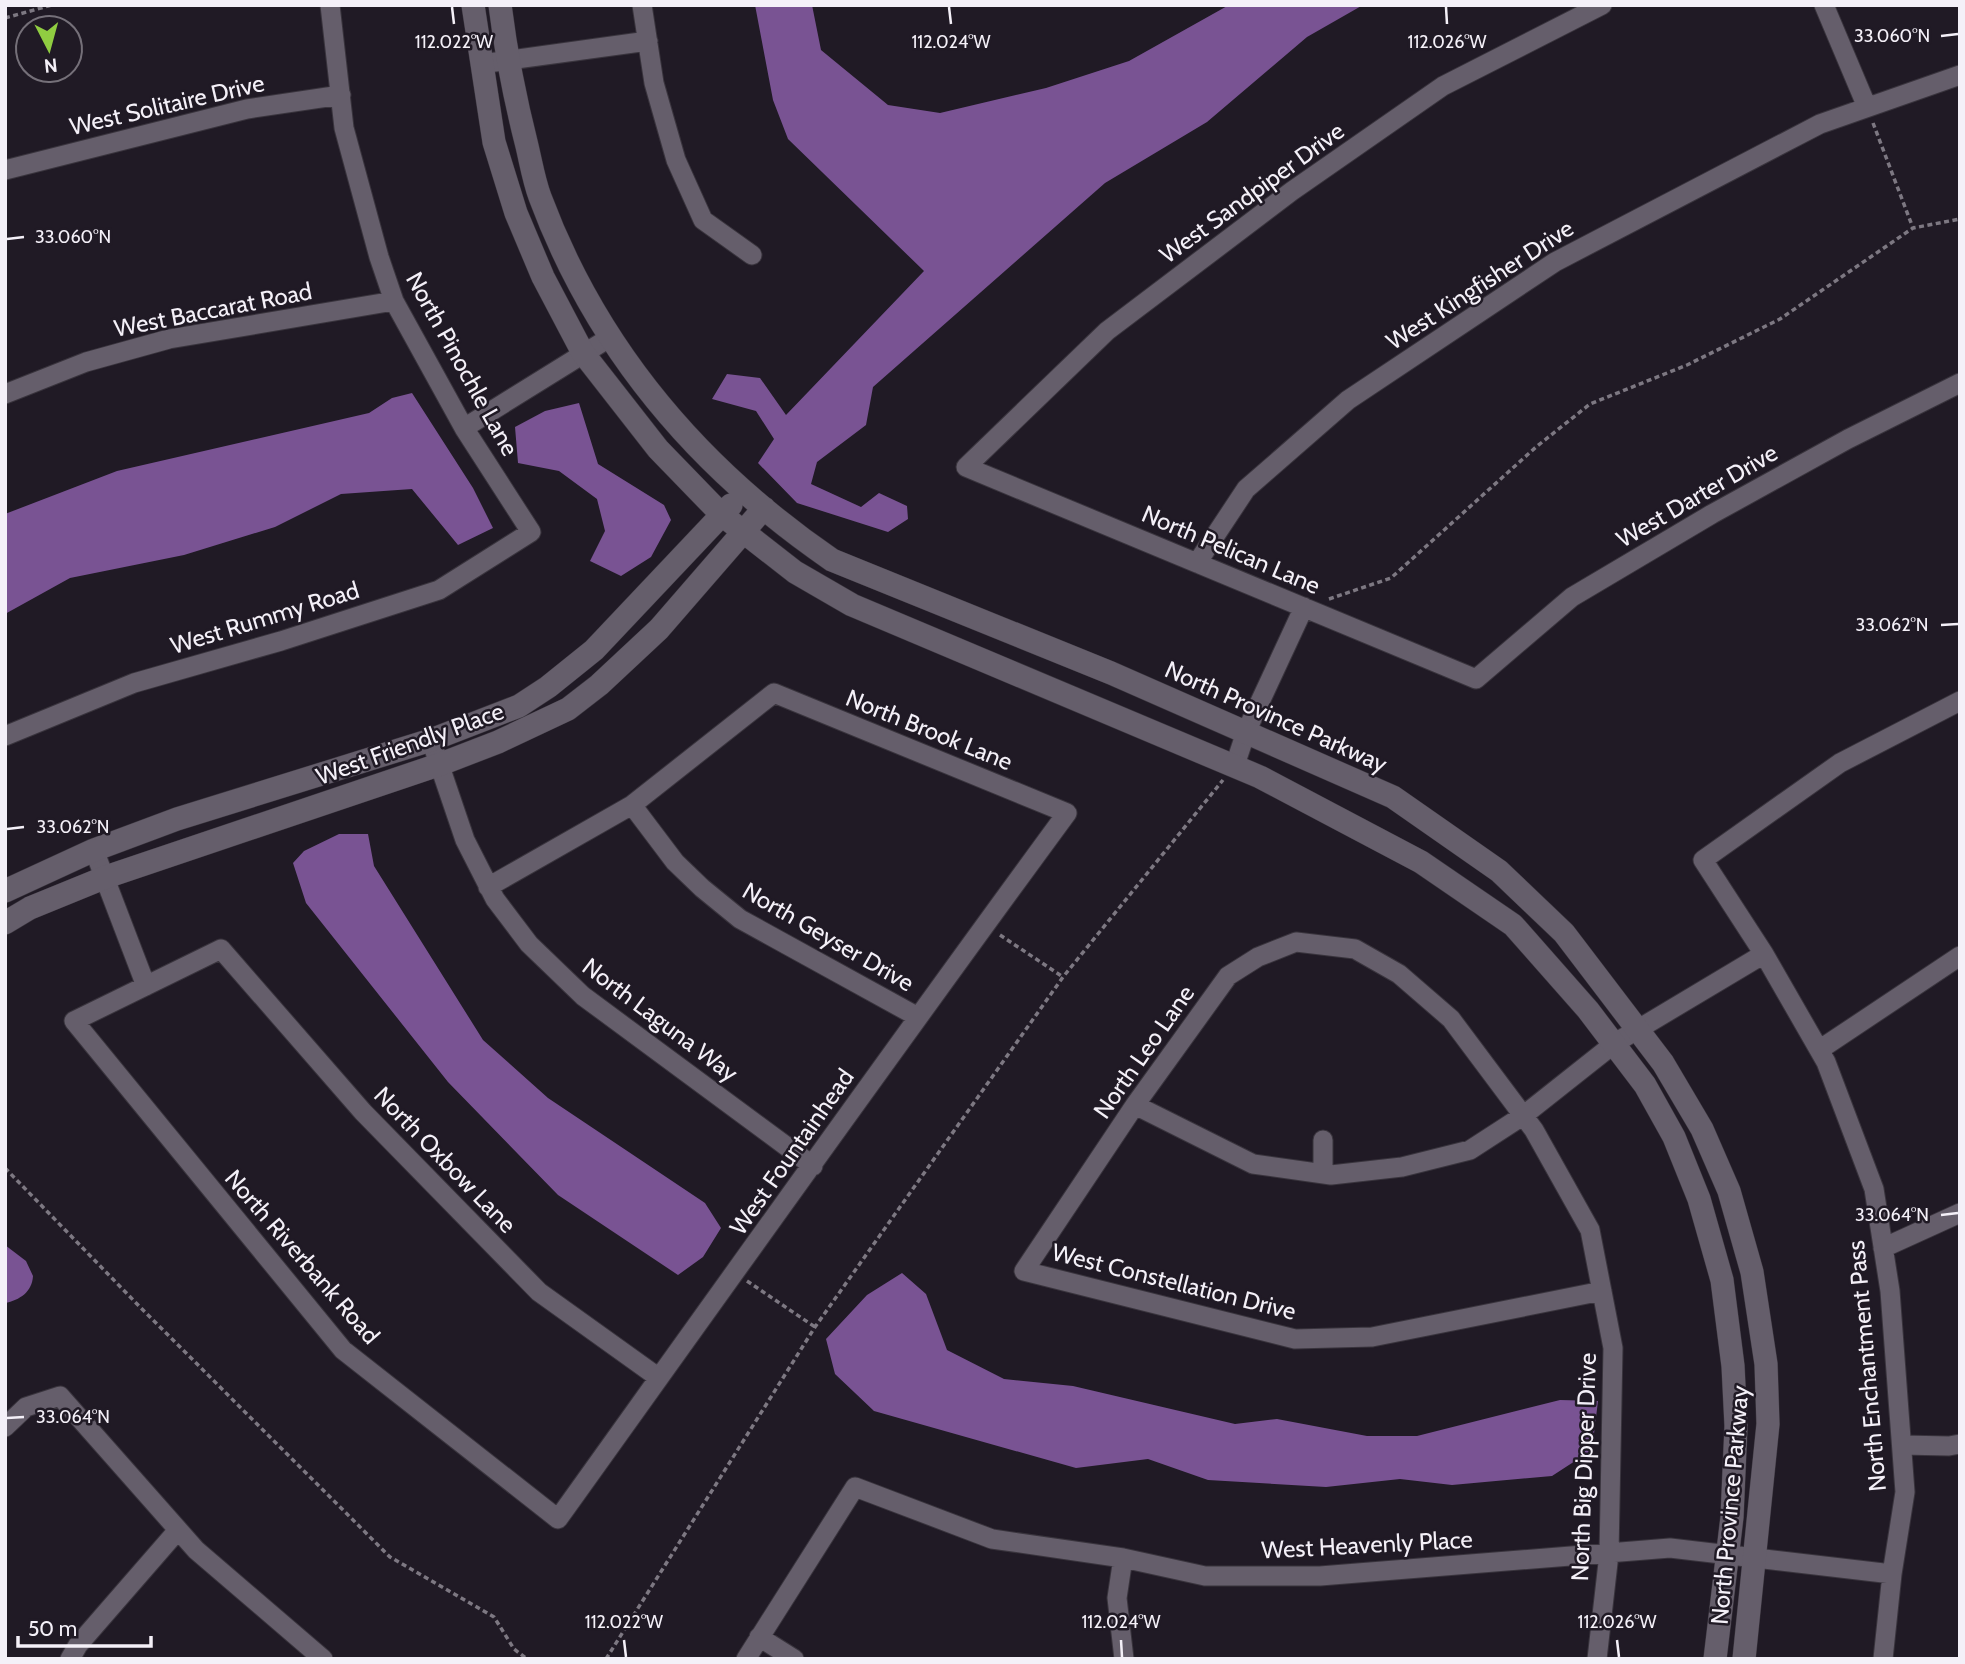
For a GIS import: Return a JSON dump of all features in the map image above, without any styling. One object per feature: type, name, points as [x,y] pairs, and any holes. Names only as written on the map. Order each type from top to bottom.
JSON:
[{"type":"street","name":"North Pinochle Lane","points":[[330,5],[345,128],[379,257],[394,301],[464,428],[531,532]]},
{"type":"street","name":"North Province Parkway","points":[[473,5],[494,142],[516,213],[543,277],[583,352],[658,449],[743,533],[795,572],[852,605],[1235,765],[1421,862],[1513,925],[1627,1036],[1663,1063],[1702,1129],[1729,1191],[1752,1272],[1766,1364],[1768,1424],[1744,1659]]},
{"type":"street","name":"North Province Parkway","points":[[500,5],[507,61],[539,195],[563,253],[609,338],[636,377],[679,427],[743,492],[832,560],[1111,673],[1393,797],[1499,871],[1564,933],[1627,1036],[1645,1085],[1674,1137],[1699,1199],[1722,1280],[1733,1366],[1736,1426],[1732,1517],[1715,1659]]},
{"type":"street","points":[[642,5],[654,83],[677,160],[703,220],[752,254]]},
{"type":"street","name":"West Sandpiper Drive","points":[[967,467],[1107,331],[1292,191],[1443,86],[1601,5]]},
{"type":"street","points":[[1824,5],[1867,107]]},
{"type":"street","points":[[481,64],[648,40]]},
{"type":"street","name":"West Kingfisher Drive","points":[[1197,563],[1246,489],[1348,400],[1555,262],[1820,124],[1960,75]]},
{"type":"street","name":"West Solitaire Drive","points":[[5,170],[247,109],[341,95]]},
{"type":"street","name":"West Baccarat Road","points":[[5,394],[86,362],[169,339],[394,301]]},
{"type":"street","points":[[464,428],[609,338]]},
{"type":"street","name":"West Darter Drive","points":[[1476,680],[1572,597],[1712,514],[1848,439],[1960,383]]},
{"type":"street","name":"North Pelican Lane","points":[[967,467],[1476,680]]},
{"type":"street","name":"West Friendly Place","points":[[5,891],[94,850],[177,819],[431,740],[519,706],[548,687],[594,650],[743,492]]},
{"type":"street","name":"West Friendly Place","points":[[5,923],[30,908],[106,877],[441,764],[498,742],[568,709],[599,685],[659,629],[764,508]]},
{"type":"street","name":"West Rummy Road","points":[[5,736],[134,682],[281,640],[439,590],[531,532]]},
{"type":"street","points":[[1235,765],[1246,732],[1304,607]]},
{"type":"street","name":"North Brook Lane","points":[[632,805],[774,693],[1067,813]]},
{"type":"street","name":"North Enchantment Pass","points":[[1883,1659],[1892,1574],[1905,1492],[1890,1291],[1874,1189],[1826,1062],[1764,954],[1703,860],[1840,763],[1960,701]]},
{"type":"street","name":"North Laguna Way","points":[[431,740],[465,840],[495,899],[529,944],[583,996],[813,1166]]},
{"type":"street","points":[[488,887],[632,805]]},
{"type":"street","name":"North Geyser Drive","points":[[632,805],[675,862],[740,919],[918,1017]]},
{"type":"street","name":"West Fountainhead","points":[[558,1519],[1067,813]]},
{"type":"street","points":[[94,850],[146,986]]},
{"type":"street","name":"North Leo Lane","points":[[1024,1270],[1135,1105],[1228,976],[1258,957],[1296,942],[1355,949]]},
{"type":"street","name":"North Oxbow Lane","points":[[146,986],[221,949],[363,1112],[539,1292],[659,1378]]},
{"type":"street","name":"North Big Dipper Drive","points":[[1355,949],[1399,974],[1451,1019],[1534,1130],[1590,1230],[1613,1348],[1609,1554],[1597,1659]]},
{"type":"street","points":[[1135,1105],[1253,1164],[1323,1174],[1402,1167],[1470,1150],[1524,1115],[1627,1036],[1764,954]]},
{"type":"street","points":[[1819,1051],[1960,956]]},
{"type":"street","name":"North Riverbank Road","points":[[146,986],[74,1021],[343,1350],[558,1519]]},
{"type":"street","points":[[1323,1140],[1323,1174]]},
{"type":"street","points":[[1883,1248],[1960,1213]]},
{"type":"street","name":"West Constellation Drive","points":[[1024,1270],[1295,1339],[1372,1338],[1602,1291]]},
{"type":"street","points":[[5,1427],[26,1407],[60,1396],[196,1550],[323,1659]]},
{"type":"street","points":[[1902,1445],[1948,1447],[1960,1444]]},
{"type":"street","name":"West Heavenly Place","points":[[760,1637],[855,1487],[992,1539],[1123,1558],[1205,1576],[1320,1576],[1670,1548],[1892,1574]]},
{"type":"street","points":[[70,1659],[78,1644],[178,1530]]},
{"type":"street","points":[[1123,1558],[1117,1598],[1124,1659]]},
{"type":"street","points":[[746,1659],[760,1637],[794,1659]]},
{"type":"path","points":[[5,19],[52,5]]},
{"type":"path","points":[[1867,107],[1913,228]]},
{"type":"path","points":[[1304,607],[1391,578],[1536,447],[1590,404],[1687,365],[1780,319],[1913,228],[1960,219]]},
{"type":"path","points":[[606,1659],[815,1327],[1063,976],[1235,765]]},
{"type":"path","points":[[985,925],[1063,976]]},
{"type":"path","points":[[5,1168],[390,1558],[494,1617],[514,1649],[527,1659]]},
{"type":"path","points":[[735,1273],[815,1327]]},
{"type":"shaded area","points":[[755,5],[812,5],[821,50],[888,105],[940,113],[1046,88],[1129,61],[1229,5],[1363,5],[1307,37],[1207,122],[1105,183],[873,387],[866,425],[817,462],[811,484],[861,507],[879,493],[907,506],[908,519],[888,532],[797,503],[758,463],[774,439],[756,411],[712,399],[727,374],[760,378],[786,415],[924,271],[788,139],[773,100]]},
{"type":"shaded area","points":[[412,393],[473,488],[493,528],[458,545],[412,489],[341,494],[275,527],[184,555],[70,578],[5,614],[5,514],[117,471],[369,413],[392,398]]},
{"type":"shaded area","points":[[579,403],[598,464],[664,505],[671,520],[651,557],[621,576],[590,561],[605,531],[597,499],[559,471],[518,463],[515,427],[545,411]]},
{"type":"shaded area","points":[[339,834],[368,834],[374,866],[483,1040],[548,1098],[705,1203],[721,1228],[703,1257],[678,1275],[558,1195],[448,1082],[306,903],[293,863],[304,851]]},
{"type":"shaded area","points":[[5,1245],[26,1261],[33,1276],[30,1287],[24,1294],[5,1303]]},
{"type":"shaded area","points":[[902,1273],[926,1294],[947,1350],[1004,1379],[1073,1386],[1235,1424],[1277,1419],[1367,1436],[1417,1436],[1560,1400],[1598,1401],[1592,1450],[1552,1476],[1452,1485],[1400,1479],[1326,1487],[1208,1480],[1148,1459],[1076,1468],[874,1411],[835,1374],[826,1339],[867,1295]]}]
